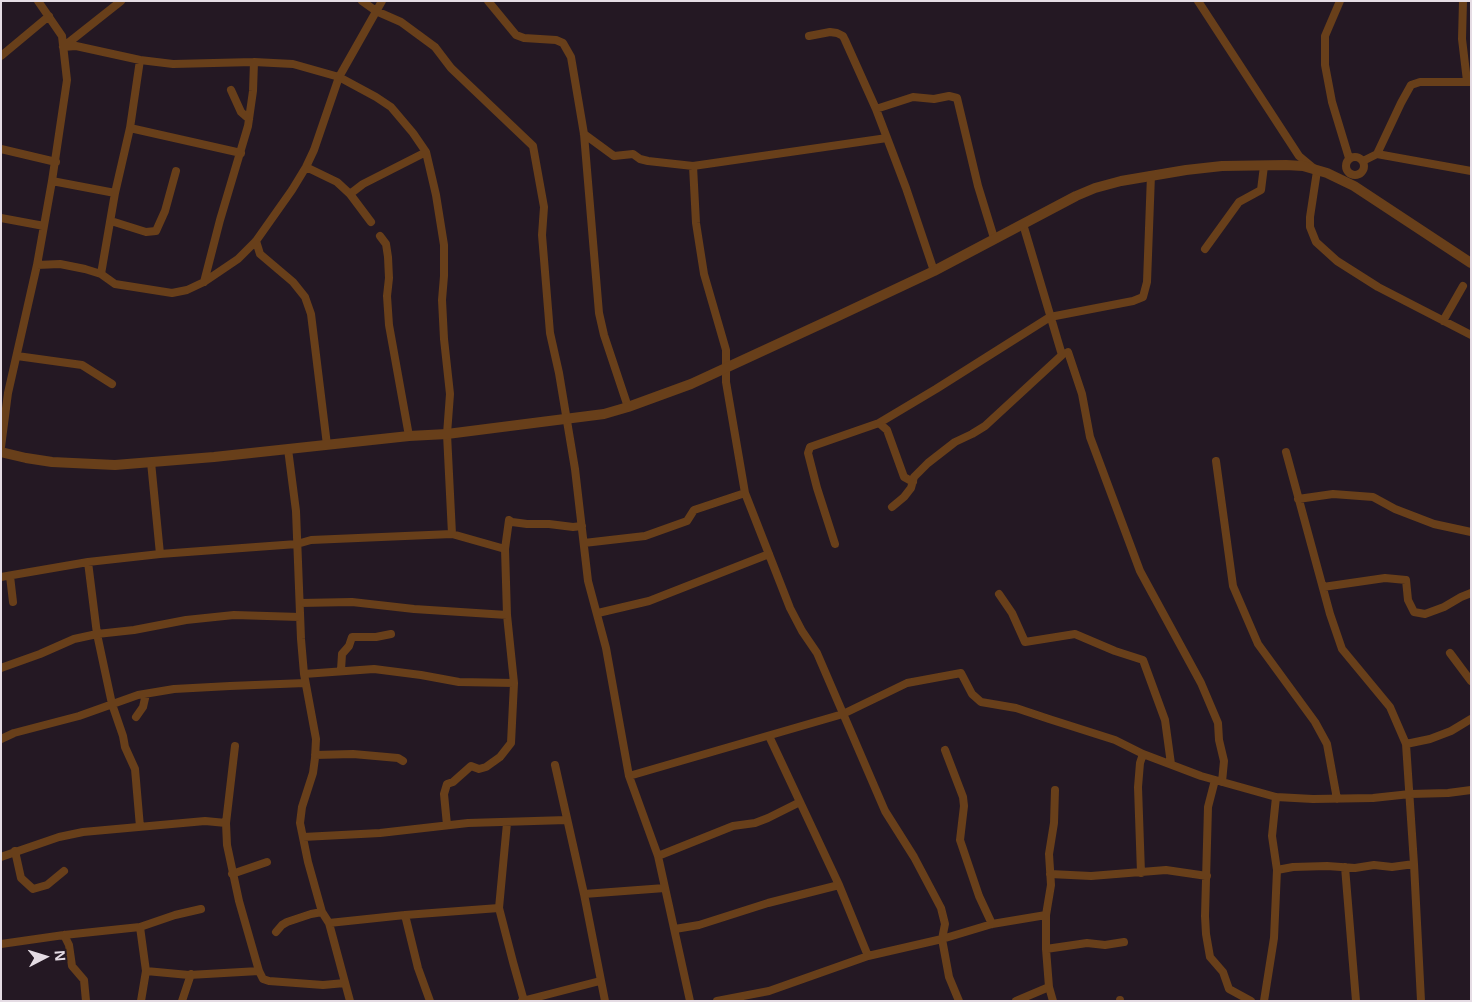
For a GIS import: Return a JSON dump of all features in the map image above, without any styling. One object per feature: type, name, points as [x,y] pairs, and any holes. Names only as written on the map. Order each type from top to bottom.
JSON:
[{"type":"street","points":[[1,447],[8,393],[18,356],[37,265],[56,162],[67,80],[62,36],[38,1]]},
{"type":"street","points":[[63,47],[121,1]]},
{"type":"street","points":[[362,1],[376,11],[401,22],[435,47],[451,68],[533,146],[544,206],[542,235],[547,308],[574,469],[588,581],[598,613],[630,776],[658,856],[690,1001]]},
{"type":"street","points":[[37,265],[60,264],[85,269],[101,274],[115,284],[172,293],[187,290],[204,282],[238,259],[256,241],[306,167],[314,150],[339,77],[382,1]]},
{"type":"street","points":[[488,1],[516,35],[524,38],[556,40],[563,43],[571,57],[584,134],[599,313],[604,335],[628,407]]},
{"type":"street","points":[[1198,1],[1299,156],[1322,172],[1345,169]]},
{"type":"street","points":[[1340,1],[1324,36],[1325,65],[1332,102],[1349,158],[1345,169],[1349,174],[1359,175]]},
{"type":"street","points":[[1377,154],[1411,86],[1420,82],[1469,82],[1462,39],[1463,1]]},
{"type":"street","points":[[1,56],[49,16]]},
{"type":"street","points":[[809,36],[830,32],[843,36],[876,109],[906,188],[934,271]]},
{"type":"street","points":[[1462,39],[1471,39]]},
{"type":"street","points":[[63,47],[76,46],[140,60],[173,64],[254,62],[293,64],[339,77],[391,106],[413,132],[426,152],[436,195],[444,245],[442,300],[450,394],[447,434],[452,534]]},
{"type":"street","points":[[101,274],[115,193],[130,128],[140,60]]},
{"type":"street","points":[[204,282],[220,220],[241,154],[249,119],[253,91],[254,62]]},
{"type":"street","points":[[232,90],[241,112],[249,119]]},
{"type":"street","points":[[876,109],[913,97],[934,99],[949,96],[958,98],[975,177],[994,238]]},
{"type":"street","points":[[130,128],[241,154]]},
{"type":"street","points":[[584,134],[614,156],[633,154],[640,160],[693,166],[887,138]]},
{"type":"street","points":[[1,149],[56,162]]},
{"type":"street","points":[[350,194],[363,184],[426,152]]},
{"type":"street","points":[[1363,161],[1377,154],[1471,171]]},
{"type":"street","points":[[1349,158],[1354,157],[1363,161]]},
{"type":"street","points":[[1359,175],[1364,169],[1363,161]]},
{"type":"street","points":[[693,166],[696,223],[704,274],[726,350],[728,402],[745,492],[790,608],[802,632],[817,653],[885,811],[935,894],[945,924],[942,939],[949,977],[959,1001]]},
{"type":"street","points":[[1,452],[26,458],[75,464],[115,465],[327,446],[409,436],[447,434],[604,414],[691,384],[934,271],[1057,204],[1095,188],[1151,175],[1222,166],[1303,166],[1322,172],[1366,193],[1471,263]]},
{"type":"street","points":[[1205,249],[1239,202],[1261,190],[1264,166]]},
{"type":"street","points":[[306,167],[332,179],[350,194],[370,222]]},
{"type":"street","points":[[111,221],[146,232],[156,231],[166,211],[176,171]]},
{"type":"street","points":[[1322,172],[1310,217],[1310,227],[1316,242],[1337,261],[1397,298],[1471,335]]},
{"type":"street","points":[[835,544],[816,488],[808,450],[810,447],[879,423],[1050,317],[1133,301],[1143,297],[1147,282],[1151,175]]},
{"type":"street","points":[[1359,175],[1366,193]]},
{"type":"street","points":[[52,181],[115,193]]},
{"type":"street","points":[[1,218],[44,226]]},
{"type":"street","points":[[892,507],[904,497],[911,488],[912,479],[928,463],[955,442],[985,426],[1062,354],[1023,224]]},
{"type":"street","points":[[380,236],[386,244],[388,257],[389,278],[387,296],[389,325],[409,436]]},
{"type":"street","points":[[256,241],[260,254],[293,282],[306,297],[311,314],[327,446]]},
{"type":"street","points":[[1443,321],[1463,286]]},
{"type":"street","points":[[1068,352],[1082,394],[1090,437],[1140,571],[1201,683],[1218,723],[1224,761],[1219,781],[1208,807],[1205,916],[1210,957],[1223,972],[1229,989],[1251,1001]]},
{"type":"street","points":[[18,356],[82,365],[112,384]]},
{"type":"street","points":[[879,423],[886,430],[904,477],[912,479]]},
{"type":"street","points":[[288,449],[296,511],[304,674],[316,739],[313,773],[302,807],[300,823],[308,862],[322,912],[329,923],[350,1001]]},
{"type":"street","points":[[1286,452],[1330,614],[1342,649],[1390,707],[1406,744],[1421,1001]]},
{"type":"street","points":[[151,462],[160,554]]},
{"type":"street","points":[[1216,462],[1232,586],[1258,644],[1315,722],[1327,744],[1337,799]]},
{"type":"street","points":[[584,542],[645,536],[687,521],[694,510],[745,492]]},
{"type":"street","points":[[1298,499],[1333,494],[1373,497],[1395,509],[1434,524],[1471,532]]},
{"type":"street","points":[[447,825],[444,794],[447,784],[453,782],[471,766],[479,769],[486,767],[500,757],[511,743],[514,683],[507,615],[505,549],[509,520],[527,524],[582,526]]},
{"type":"street","points":[[1,577],[88,562],[160,554],[297,544],[311,540],[452,534],[505,549]]},
{"type":"street","points":[[598,613],[649,601],[769,554]]},
{"type":"street","points":[[88,562],[97,634],[112,704],[125,747],[135,768],[140,827]]},
{"type":"street","points":[[10,576],[13,602]]},
{"type":"street","points":[[1323,587],[1385,578],[1406,580],[1408,600],[1414,612],[1425,614],[1444,607],[1471,593]]},
{"type":"street","points":[[1000,594],[1012,613],[1025,642],[1074,634],[1143,660],[1165,720],[1170,764]]},
{"type":"street","points":[[300,603],[352,602],[414,610],[507,615]]},
{"type":"street","points":[[1,668],[74,639],[97,634],[134,630],[186,620],[234,615],[300,617]]},
{"type":"street","points":[[341,670],[342,654],[349,646],[352,637],[376,637],[391,634]]},
{"type":"street","points":[[1450,653],[1471,681]]},
{"type":"street","points":[[304,674],[374,669],[459,682],[514,683]]},
{"type":"street","points":[[630,776],[843,714],[908,683],[961,673],[972,694],[981,702],[1016,708],[1049,718],[1115,740],[1143,754],[1170,764],[1219,781],[1276,797],[1373,798],[1471,790]]},
{"type":"street","points":[[1,739],[14,733],[79,716],[146,694],[230,686],[305,683]]},
{"type":"street","points":[[136,717],[143,707],[146,694]]},
{"type":"street","points":[[1406,744],[1430,739],[1451,731],[1471,719]]},
{"type":"street","points":[[769,736],[839,885],[868,956]]},
{"type":"street","points":[[235,746],[226,823],[226,845],[232,874],[259,971],[263,978],[269,981],[323,985],[346,982]]},
{"type":"street","points":[[945,750],[963,797],[964,806],[960,840],[992,924]]},
{"type":"street","points":[[1141,873],[1138,787],[1140,763],[1143,754]]},
{"type":"street","points":[[315,755],[362,755],[398,758],[403,761]]},
{"type":"street","points":[[555,765],[584,894],[605,1001]]},
{"type":"street","points":[[1053,1001],[1049,986],[1046,949],[1046,914],[1051,885],[1049,854],[1054,823],[1055,790]]},
{"type":"street","points":[[1264,1001],[1274,938],[1277,870],[1272,836],[1276,797]]},
{"type":"street","points":[[658,856],[733,826],[755,823],[800,802]]},
{"type":"street","points":[[303,838],[380,833],[468,823],[567,820]]},
{"type":"street","points":[[1,857],[59,837],[83,832],[205,821],[226,823]]},
{"type":"street","points":[[507,823],[499,908],[523,1001],[600,981]]},
{"type":"street","points":[[15,851],[21,878],[33,889],[47,885],[64,871]]},
{"type":"street","points":[[232,874],[267,862]]},
{"type":"street","points":[[1277,870],[1293,867],[1374,865],[1392,867],[1414,864]]},
{"type":"street","points":[[1345,867],[1356,1001]]},
{"type":"street","points":[[1050,874],[1091,876],[1166,870],[1207,876]]},
{"type":"street","points":[[675,929],[699,926],[768,903],[839,885]]},
{"type":"street","points":[[584,894],[665,888]]},
{"type":"street","points":[[1,944],[140,927],[201,908]]},
{"type":"street","points":[[329,923],[499,908]]},
{"type":"street","points":[[276,932],[287,922],[322,912]]},
{"type":"street","points":[[718,1001],[769,991],[868,956],[942,939],[992,924],[1046,914]]},
{"type":"street","points":[[405,915],[418,968],[430,1001]]},
{"type":"street","points":[[140,927],[146,971],[140,1000]]},
{"type":"street","points":[[64,935],[69,945],[72,966],[84,980],[86,1001]]},
{"type":"street","points":[[1046,949],[1087,943],[1104,945],[1124,942]]},
{"type":"street","points":[[146,971],[191,974],[259,971]]},
{"type":"street","points":[[182,1001],[191,974]]},
{"type":"street","points":[[1016,1001],[1049,986]]},
{"type":"street","points":[[769,991],[771,1001]]}]
